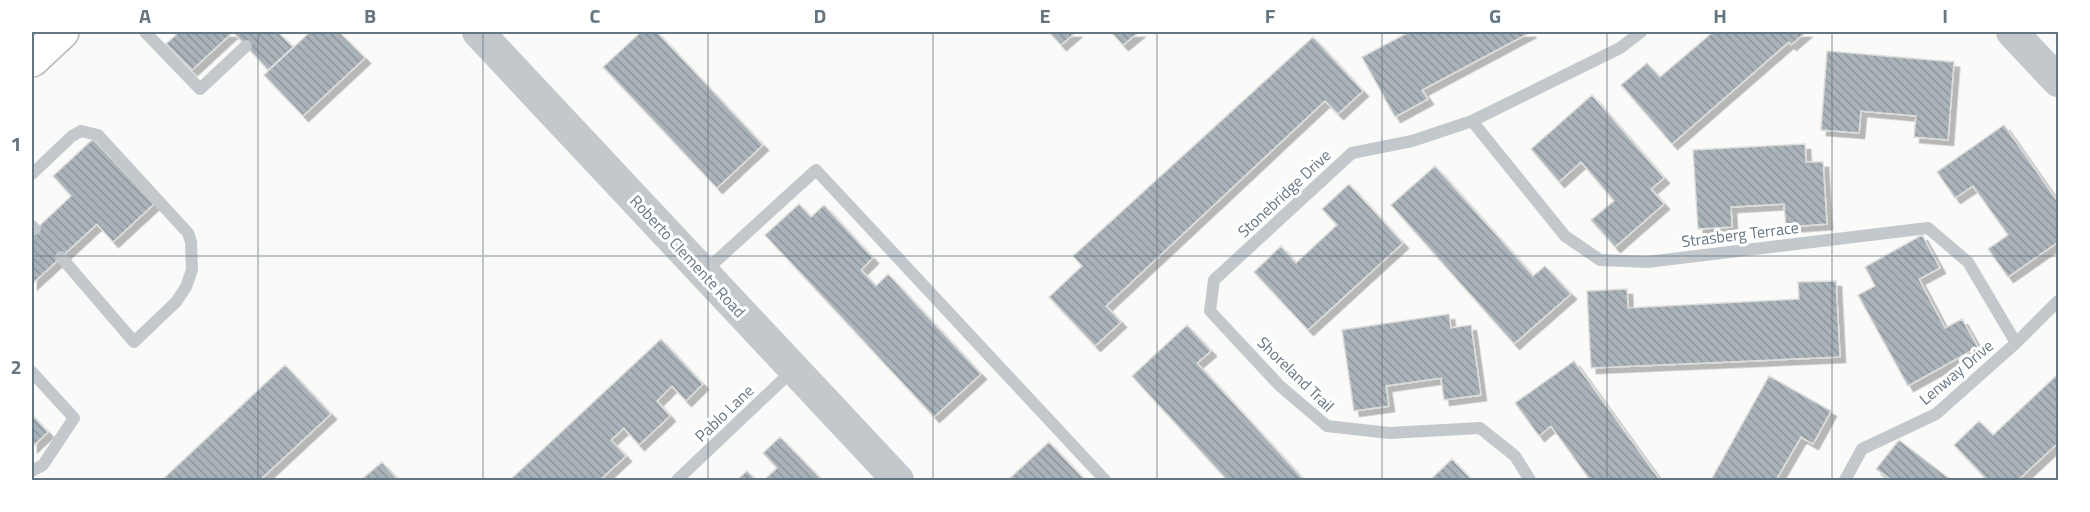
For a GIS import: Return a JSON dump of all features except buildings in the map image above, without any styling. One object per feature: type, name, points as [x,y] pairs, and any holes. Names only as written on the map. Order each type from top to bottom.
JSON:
[{"type":"main road","points":[[32,60],[62,32]]},
{"type":"street","name":"Roberto Clemente Road","points":[[478,32],[898,480]]},
{"type":"street","points":[[2012,32],[2058,81]]},
{"type":"lane","points":[[146,32],[200,89],[246,46]]},
{"type":"lane","name":"Stonebridge Drive","points":[[1210,312],[1214,280],[1352,153],[1412,141],[1472,122],[1620,48],[1641,32]]},
{"type":"lane","name":"Strasberg Terrace","points":[[1472,122],[1565,236],[1600,260],[1647,262],[1928,228],[1968,262],[2016,343]]},
{"type":"lane","points":[[32,174],[72,136],[81,131],[98,135],[188,233],[193,255],[192,270],[186,287],[176,302],[134,342],[61,257]]},
{"type":"lane","points":[[704,272],[816,170],[1105,480]]},
{"type":"lane","name":"Lenway Drive","points":[[1845,480],[1862,449],[1936,414],[2016,343],[2058,301]]},
{"type":"lane","name":"Shoreland Trail","points":[[1210,312],[1280,386],[1326,426],[1389,433],[1480,428],[1515,456],[1530,480]]},
{"type":"lane","name":"Pablo Lane","points":[[677,480],[794,369]]},
{"type":"lane","points":[[32,372],[74,418],[43,465],[32,471]]}]
